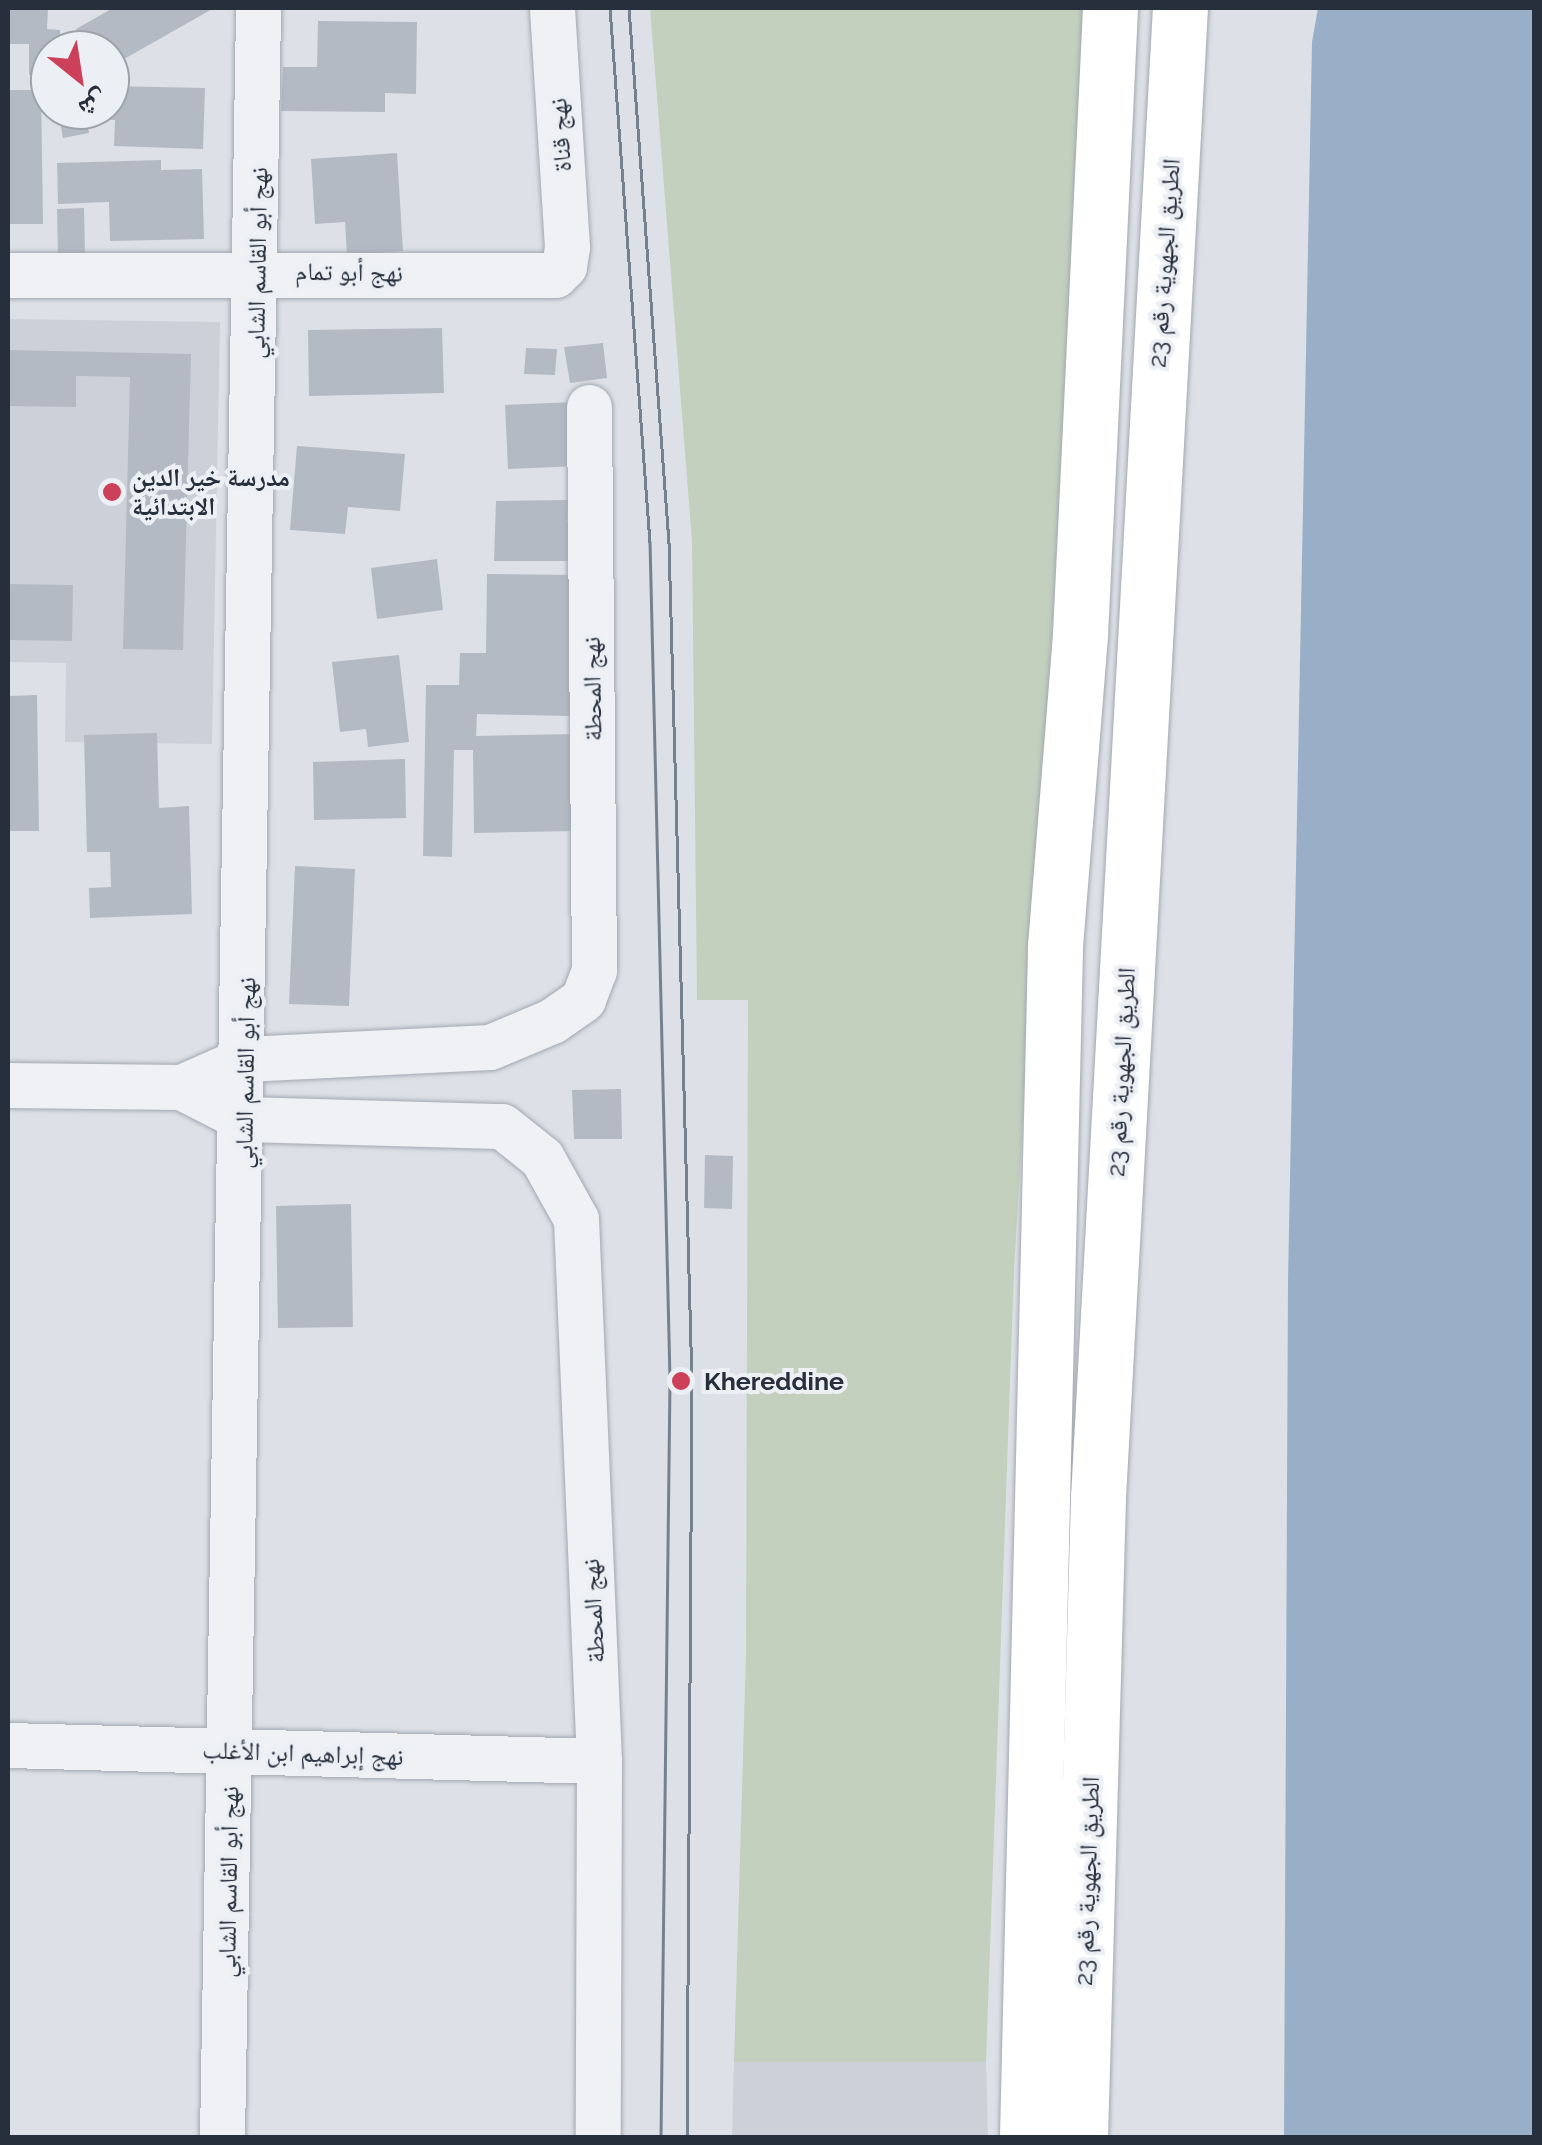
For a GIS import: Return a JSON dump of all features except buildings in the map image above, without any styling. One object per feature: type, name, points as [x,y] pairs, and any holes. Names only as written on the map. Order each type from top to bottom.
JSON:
[{"type":"main road","points":[[1027,2138],[1055,946],[1080,635],[1110,8]]},
{"type":"main road","name":"الطريق الجهوية رقم 23","points":[[1080,2138],[1098,1498],[1180,8]]},
{"type":"street","name":"نهج أبو القاسم الشابي","points":[[222,2138],[244,1119],[258,270],[258,8]]},
{"type":"street","name":"نهج قناة","points":[[552,8],[566,263]]},
{"type":"street","name":"نهج أبو تمام","points":[[8,276],[258,270],[551,276],[566,263]]},
{"type":"street","name":"نهج المحطة","points":[[490,1047],[572,1009],[594,970],[589,407]]},
{"type":"street","points":[[8,1085],[181,1087],[245,1059],[490,1047],[490,1123]]},
{"type":"street","name":"نهج المحطة","points":[[181,1087],[244,1119],[490,1123],[518,1132],[542,1158],[579,1236],[600,1761],[598,2138]]},
{"type":"street","name":"نهج إبراهيم ابن الأغلب","points":[[8,1745],[600,1761]]},
{"type":"shaded area","name":"مدرسة خير الدين الابتدائية","points":[[8,319],[220,322],[212,744],[65,742],[66,663],[8,662]]},
{"type":"shaded area","points":[[734,2062],[986,2062],[988,2137],[732,2138]]},
{"type":"green space","points":[[650,8],[1089,8],[1014,1270],[986,2062],[734,2062],[746,1653],[748,1000],[697,1000],[692,541]]},
{"type":"water","points":[[1318,8],[1534,8],[1534,2137],[1284,2137],[1288,1281],[1312,42]]},
{"type":"tram line","points":[[610,8],[650,542],[670,1381],[661,2138]]},
{"type":"tram line","points":[[629,8],[669,543],[692,1384],[687,2138]]},
{"type":"place","name":"مدرسة خير الدين الابتدائية","points":[[112,492]]},
{"type":"place","name":"Khereddine","points":[[681,1381]]}]
